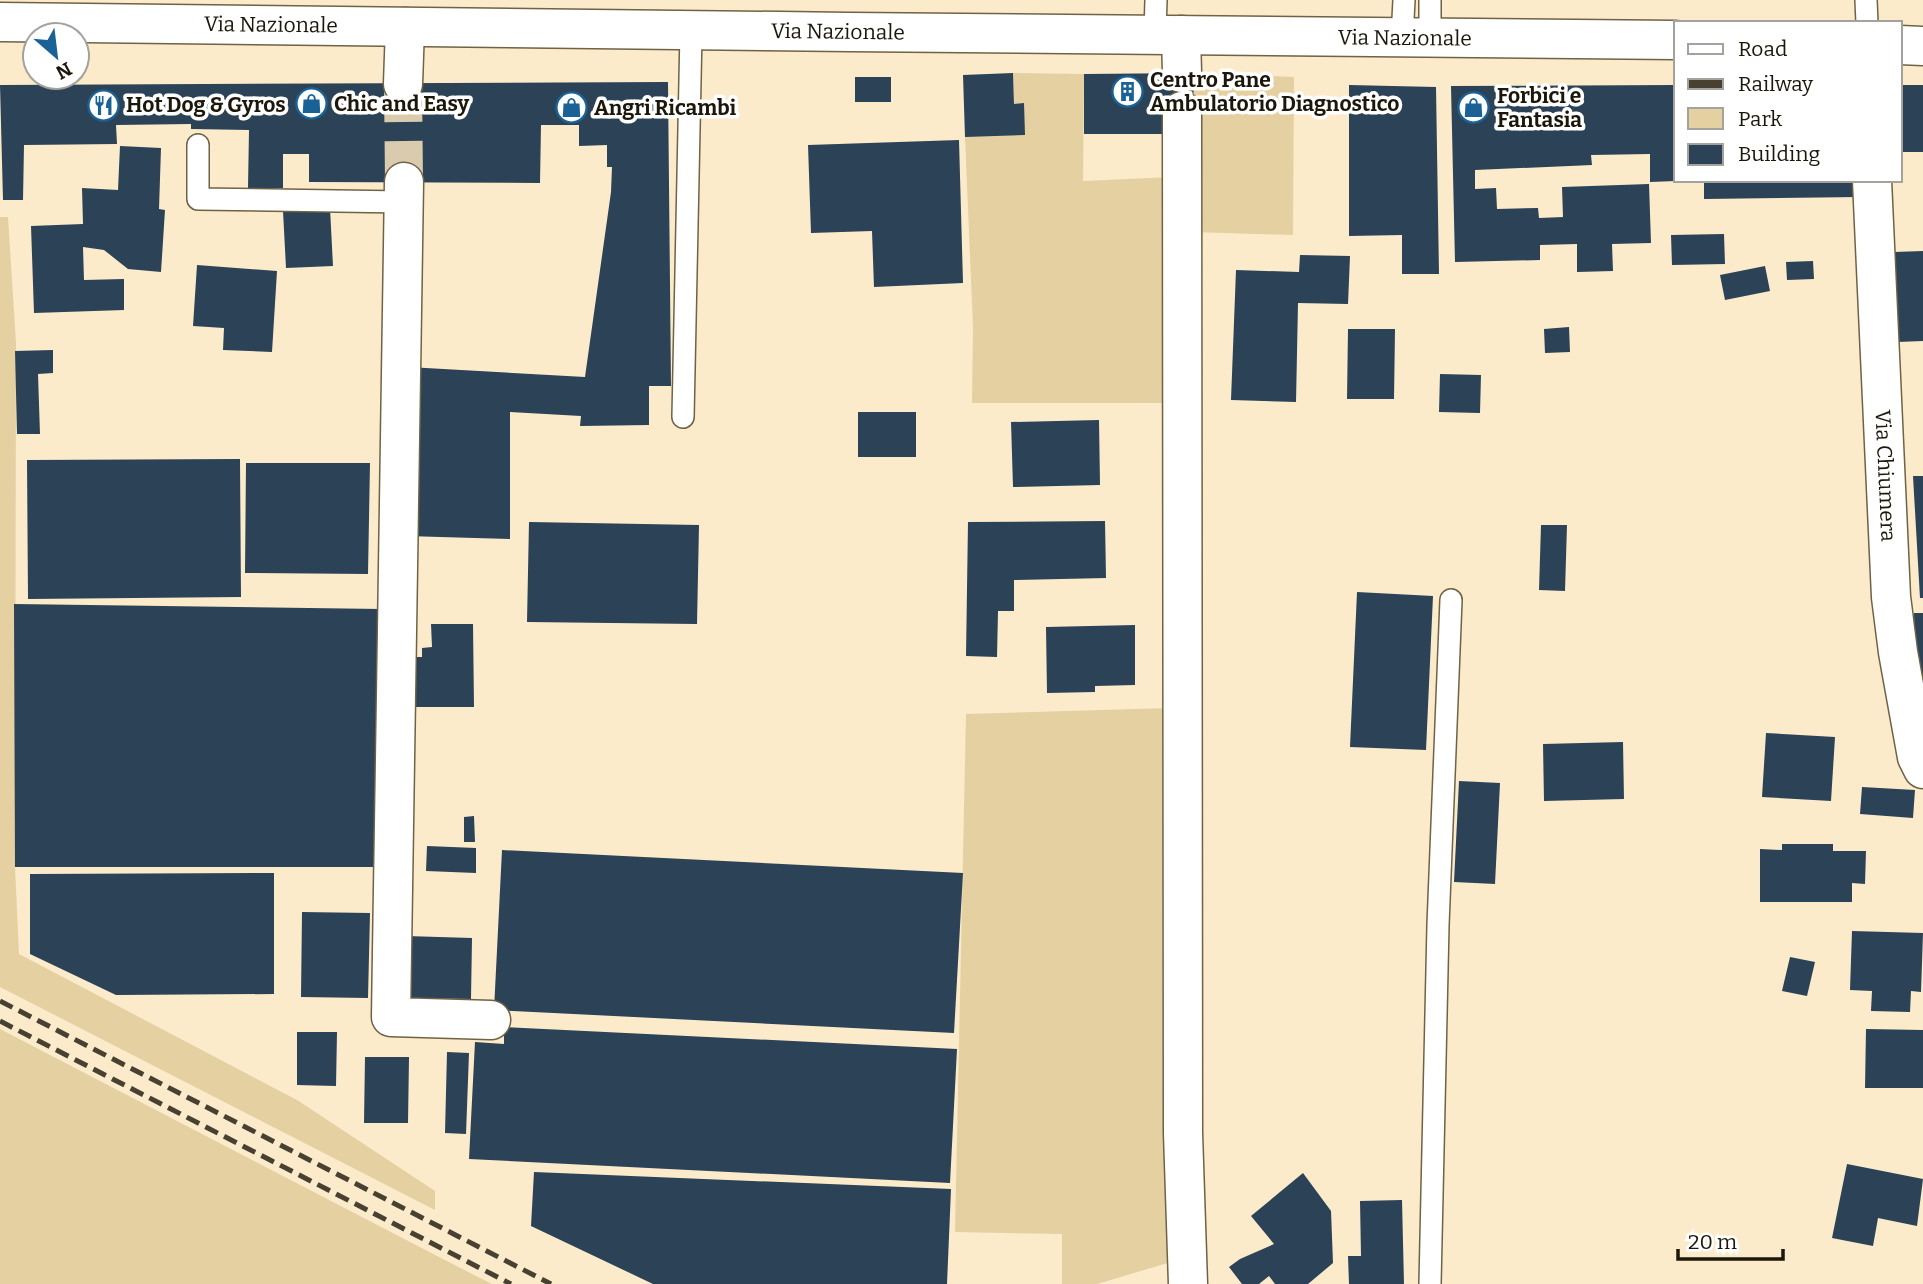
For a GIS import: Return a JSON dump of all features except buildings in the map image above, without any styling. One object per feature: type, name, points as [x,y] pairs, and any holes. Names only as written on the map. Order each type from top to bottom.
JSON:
[{"type":"street","name":"Via Nazionale","points":[[0,22],[67,11],[405,27],[691,32],[1164,23],[1416,38],[1674,40]]},
{"type":"street","points":[[1164,23],[1182,73]]},
{"type":"street","points":[[403,84],[405,27]]},
{"type":"street","points":[[1902,45],[1923,46]]},
{"type":"street","points":[[1182,111],[1183,1133],[1188,1284]]},
{"type":"street","name":"Via Chiumera","points":[[1872,182],[1891,597],[1917,757],[1923,769]]},
{"type":"street","points":[[404,192],[390,1017],[491,1020]]},
{"type":"lane","points":[[1404,0],[1416,38]]},
{"type":"lane","points":[[1416,38],[1430,0]]},
{"type":"lane","points":[[1866,0],[1867,21]]},
{"type":"lane","points":[[683,417],[691,32]]},
{"type":"lane","points":[[198,145],[198,199],[404,192]]},
{"type":"lane","points":[[1430,1284],[1438,925],[1451,600]]},
{"type":"green space","points":[[1013,73],[1084,74],[1083,181],[1172,177],[1176,403],[972,403],[973,327],[965,137],[1024,103],[1014,104]]},
{"type":"green space","points":[[1194,73],[1294,77],[1293,235],[1192,232]]},
{"type":"green space","points":[[0,217],[8,217],[16,343],[15,867],[19,954],[297,1100],[435,1191],[435,1210],[0,987]]},
{"type":"green space","points":[[1170,708],[1171,1262],[1097,1284],[1062,1284],[1062,1234],[955,1232],[966,714]]},
{"type":"green space","points":[[0,1029],[439,1257],[492,1284],[0,1284]]},
{"type":"tunnel","points":[[403,84],[404,182]]},
{"type":"railway","points":[[0,1001],[551,1284]]},
{"type":"railway","points":[[0,1021],[511,1284]]},
{"type":"place","name":"Centro Pane Ambulatorio Diagnostico","points":[[1127,92]]},
{"type":"place","name":"Chic and Easy","points":[[311,104]]},
{"type":"place","name":"Hot Dog & Gyros","points":[[103,105]]},
{"type":"place","name":"Angri Ricambi","points":[[571,108]]},
{"type":"place","name":"Forbici e Fantasia","points":[[1474,108]]}]
